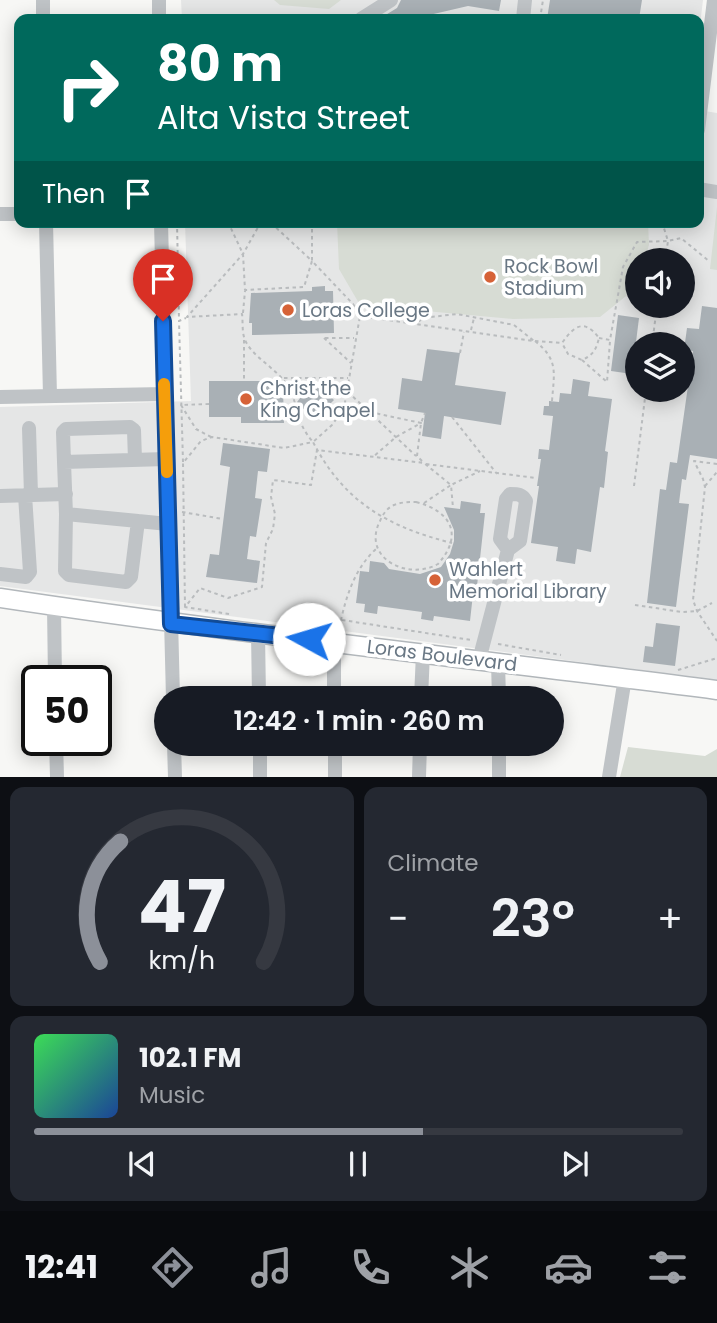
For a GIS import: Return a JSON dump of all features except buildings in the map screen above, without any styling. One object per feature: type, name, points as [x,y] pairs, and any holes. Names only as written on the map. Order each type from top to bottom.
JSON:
[{"type":"main road","name":"Loras Boulevard","points":[[0,598],[181,619],[258,633],[717,690]]},
{"type":"street","points":[[369,14],[391,0]]},
{"type":"street","points":[[704,86],[714,21],[714,0]]},
{"type":"street","points":[[46,228],[50,396]]},
{"type":"street","points":[[161,228],[168,524],[181,619],[174,686]]},
{"type":"street","points":[[0,397],[165,394]]},
{"type":"street","points":[[135,460],[134,430],[130,427],[65,429],[63,432],[66,494],[65,571],[69,575],[126,582],[131,577],[138,521]]},
{"type":"street","points":[[0,574],[26,577],[30,572],[29,428]]},
{"type":"street","points":[[64,462],[166,459]]},
{"type":"street","points":[[0,496],[66,494]]},
{"type":"street","points":[[66,514],[168,524]]},
{"type":"street","points":[[479,660],[508,550]]},
{"type":"street","points":[[54,606],[55,665]]},
{"type":"street","points":[[258,633],[259,686]]},
{"type":"street","points":[[334,642],[334,686]]},
{"type":"street","points":[[422,686],[423,653]]},
{"type":"street","points":[[498,663],[499,686]]},
{"type":"street","points":[[609,777],[625,678]]},
{"type":"street","points":[[56,756],[57,777]]},
{"type":"street","points":[[174,756],[175,777]]},
{"type":"street","points":[[260,756],[260,777]]},
{"type":"street","points":[[335,756],[335,777]]},
{"type":"street","points":[[419,777],[420,756]]},
{"type":"street","points":[[499,756],[499,777]]},
{"type":"path","points":[[177,228],[183,463],[181,619]]},
{"type":"path","points":[[231,228],[243,254],[244,381]]},
{"type":"path","points":[[179,321],[187,317],[243,254],[258,228]]},
{"type":"path","points":[[181,405],[196,429],[212,437],[284,447],[313,442],[332,425],[344,408],[360,316],[353,304],[276,228]]},
{"type":"path","points":[[245,289],[304,287],[312,261],[312,228]]},
{"type":"path","points":[[664,228],[667,248]]},
{"type":"path","points":[[562,343],[568,354],[582,360],[607,382],[610,340],[623,267],[637,242],[681,238],[710,262]]},
{"type":"path","points":[[187,317],[242,314]]},
{"type":"path","points":[[417,324],[422,317],[457,314],[514,325],[547,351],[552,359],[552,401]]},
{"type":"path","points":[[360,316],[562,343]]},
{"type":"path","points":[[471,332],[474,317]]},
{"type":"path","points":[[562,343],[572,329],[581,326],[592,329],[599,338],[610,340]]},
{"type":"path","points":[[460,353],[464,331]]},
{"type":"path","points":[[352,363],[324,338],[356,338]]},
{"type":"path","points":[[582,360],[591,356],[599,338]]},
{"type":"path","points":[[244,339],[284,379],[293,394],[303,431],[313,442],[330,471],[349,493],[382,518],[419,534],[452,543]]},
{"type":"path","points":[[284,379],[349,378]]},
{"type":"path","points":[[348,391],[416,456],[451,485],[453,508]]},
{"type":"path","points":[[634,485],[644,402]]},
{"type":"path","points":[[181,405],[209,404]]},
{"type":"path","points":[[370,412],[421,423]]},
{"type":"path","points":[[416,456],[425,412]]},
{"type":"path","points":[[452,418],[497,474]]},
{"type":"path","points":[[371,458],[396,437],[421,423]]},
{"type":"path","points":[[183,463],[201,441],[212,437]]},
{"type":"path","points":[[317,450],[536,478]]},
{"type":"path","points":[[181,619],[200,588],[228,598],[262,587],[266,544],[273,529],[275,514],[271,497],[274,480],[311,485],[317,450]]},
{"type":"path","points":[[717,464],[694,461],[704,479],[705,487],[693,600],[697,611],[717,641]]},
{"type":"path","points":[[424,504],[451,485],[480,471]]},
{"type":"path","points":[[705,487],[717,472]]},
{"type":"path","points":[[416,502],[424,504],[443,513],[450,525],[452,543],[438,564],[415,570],[396,566],[384,559],[377,548],[376,538],[382,518],[394,505],[416,502]]},
{"type":"path","points":[[168,509],[223,519]]},
{"type":"path","points":[[341,620],[348,591],[366,558],[377,548]]},
{"type":"path","points":[[635,605],[682,612],[697,611],[712,603]]},
{"type":"path","points":[[181,619],[235,615]]},
{"type":"path","points":[[311,627],[332,619],[565,655]]},
{"type":"path","points":[[678,670],[717,658]]},
{"type":"shaded area","points":[[181,0],[703,0],[701,14],[182,14]]},
{"type":"shaded area","points":[[274,0],[341,0],[329,9],[280,5]]},
{"type":"shaded area","name":"Loras College","points":[[704,111],[717,113],[717,680],[0,586],[0,407],[191,401],[185,228],[704,228]]},
{"type":"shaded area","points":[[717,207],[717,270],[710,269]]},
{"type":"shaded area","name":"Rock Bowl Stadium","points":[[337,228],[648,228],[648,248],[625,248],[625,297],[600,317],[513,319],[360,305],[339,269]]},
{"type":"shaded area","points":[[628,747],[705,756],[717,749],[717,777],[620,777]]},
{"type":"slow traffic","points":[[164,384],[167,472]]},
{"type":"place","name":"Rock Bowl Stadium","points":[[490,277]]},
{"type":"place","name":"Loras College","points":[[288,310]]},
{"type":"place","name":"Christ the King Chapel","points":[[246,399]]},
{"type":"place","name":"Wahlert Memorial Library","points":[[435,580]]},
{"type":"route","points":[[163,321],[171,624],[309,639]]}]
